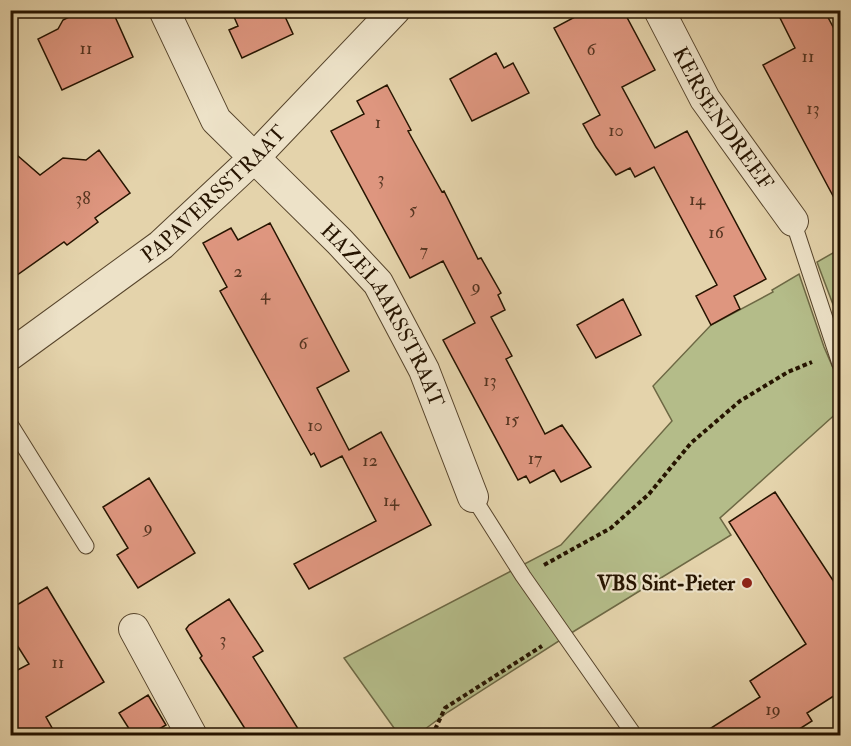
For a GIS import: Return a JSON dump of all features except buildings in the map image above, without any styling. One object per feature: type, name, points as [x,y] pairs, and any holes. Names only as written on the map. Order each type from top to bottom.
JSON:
[{"type":"street","name":"HAZELAARSSTRAAT","points":[[165,10],[216,120],[339,241],[378,283],[424,370],[473,497]]},
{"type":"street","name":"PAPAVERSSTRAAT","points":[[10,355],[161,245],[254,158],[395,10]]},
{"type":"street","name":"KERSENDREEF","points":[[659,10],[705,99],[793,221]]},
{"type":"street","points":[[134,629],[192,735]]},
{"type":"lane","points":[[793,221],[838,358]]},
{"type":"lane","points":[[10,424],[86,546]]},
{"type":"lane","points":[[473,497],[523,576],[635,735]]},
{"type":"path","points":[[523,576],[575,550],[611,528],[649,494],[691,443],[740,401],[788,372],[838,358]]},
{"type":"path","points":[[432,735],[445,708],[563,633]]},
{"type":"green space","points":[[840,249],[840,323],[817,262]]},
{"type":"green space","points":[[799,274],[824,347],[840,384],[840,410],[720,518],[731,535],[576,630],[448,712],[417,735],[399,735],[344,658],[561,545],[672,421],[653,386],[711,325],[773,292],[772,290]]},
{"type":"place","name":"VBS Sint-Pieter","points":[[747,583]]}]
